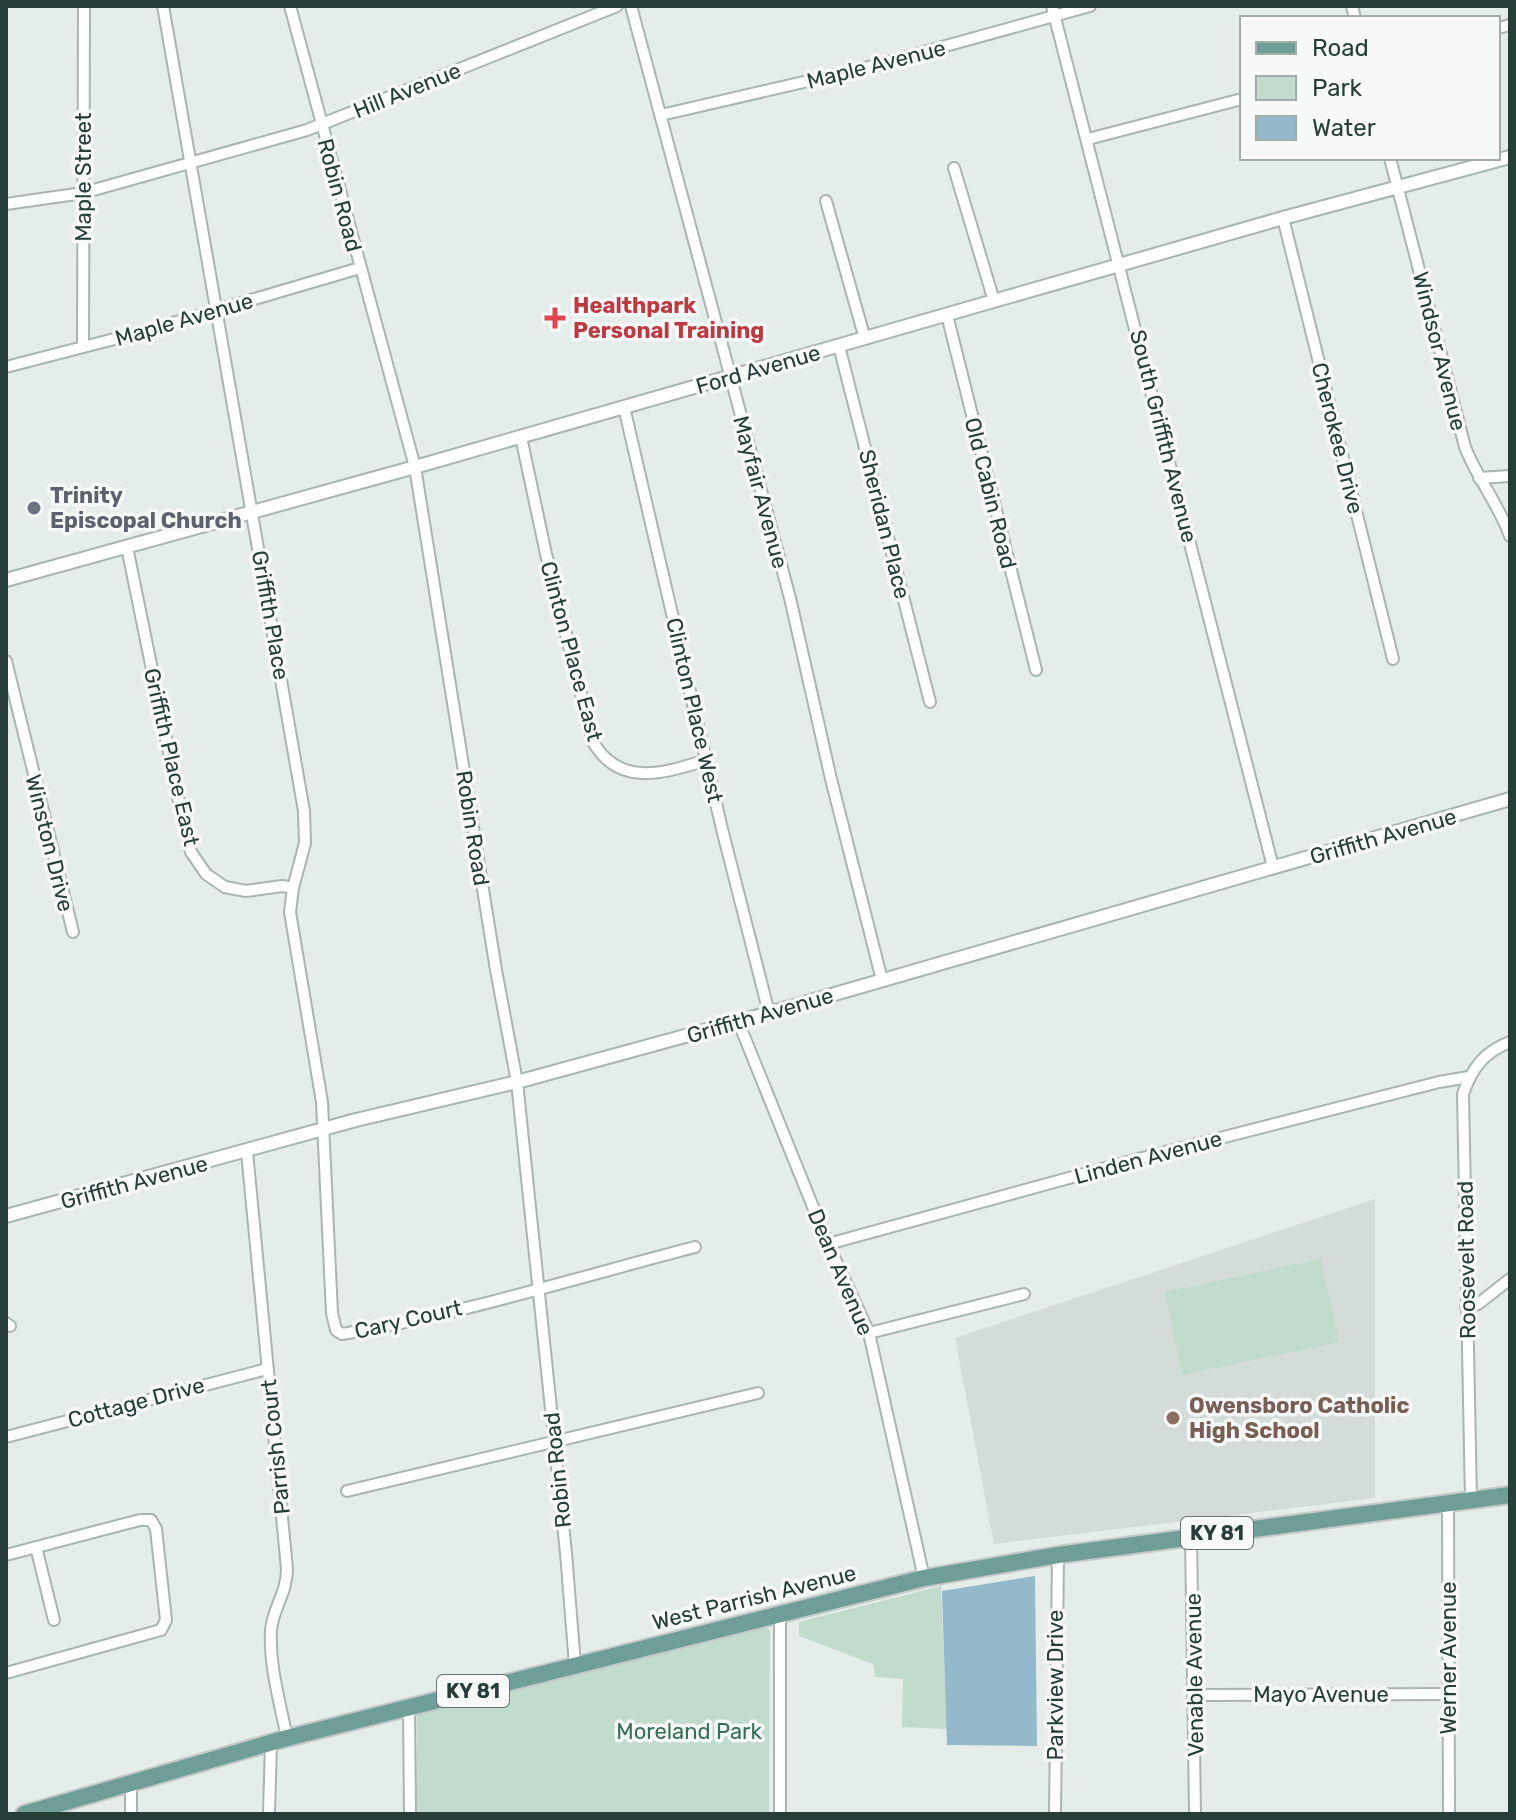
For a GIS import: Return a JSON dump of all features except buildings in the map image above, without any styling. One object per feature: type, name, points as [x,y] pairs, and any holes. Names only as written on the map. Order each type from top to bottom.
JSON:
[{"type":"main road","name":"West Parrish Avenue","points":[[24,1814],[279,1740],[924,1578],[1191,1536],[1510,1495]]},
{"type":"street","name":"Maple Street","points":[[83,347],[84,6]]},
{"type":"street","name":"Griffith Place","points":[[163,6],[304,811],[305,843],[290,912],[322,1102],[323,1130]]},
{"type":"street","name":"Robin Road","points":[[290,6],[415,467],[517,1082],[575,1665]]},
{"type":"street","name":"Hill Avenue","points":[[6,204],[83,193],[321,125],[617,6]]},
{"type":"street","name":"Mayfair Avenue","points":[[631,6],[790,598],[831,779],[882,980]]},
{"type":"street","name":"Maple Avenue","points":[[661,115],[873,66],[1054,11],[1090,6]]},
{"type":"street","name":"South Griffith Avenue","points":[[1054,11],[1273,867]]},
{"type":"street","points":[[1088,139],[1240,100]]},
{"type":"street","name":"Windsor Avenue","points":[[1390,160],[1459,428],[1479,478],[1507,514],[1510,536]]},
{"type":"street","name":"Ford Avenue","points":[[6,580],[521,437],[1119,264],[1498,160]]},
{"type":"street","points":[[954,168],[994,301]]},
{"type":"street","points":[[826,201],[865,339]]},
{"type":"street","name":"Cherokee Drive","points":[[1283,218],[1393,659]]},
{"type":"street","name":"Maple Avenue","points":[[6,367],[216,311],[360,268]]},
{"type":"street","name":"Old Cabin Road","points":[[947,315],[1036,670]]},
{"type":"street","name":"Sheridan Place","points":[[839,346],[930,702]]},
{"type":"street","name":"Clinton Place West","points":[[624,407],[769,1013]]},
{"type":"street","name":"Clinton Place East","points":[[521,437],[546,554],[593,742],[606,760],[627,772],[652,773],[707,760]]},
{"type":"street","points":[[1479,478],[1510,476]]},
{"type":"street","name":"Griffith Place East","points":[[127,547],[191,852],[206,874],[225,887],[246,891],[282,886],[293,888]]},
{"type":"street","name":"Winston Drive","points":[[6,661],[73,932]]},
{"type":"street","name":"Griffith Avenue","points":[[6,1216],[769,1013],[1510,799]]},
{"type":"street","name":"Dean Avenue","points":[[738,1021],[828,1244],[869,1333],[924,1578]]},
{"type":"street","points":[[1469,1077],[1482,1059],[1510,1042]]},
{"type":"street","name":"Linden Avenue","points":[[828,1244],[1142,1158],[1469,1077]]},
{"type":"street","name":"Roosevelt Road","points":[[1469,1077],[1463,1094],[1471,1500]]},
{"type":"street","name":"Cary Court","points":[[323,1130],[332,1313],[338,1333],[378,1327],[537,1288]]},
{"type":"street","name":"Parrish Court","points":[[247,1152],[287,1581],[271,1637],[279,1740],[269,1814]]},
{"type":"street","points":[[537,1288],[695,1247]]},
{"type":"street","points":[[1466,1307],[1478,1304],[1510,1279]]},
{"type":"street","points":[[869,1333],[1024,1294]]},
{"type":"street","name":"Cottage Drive","points":[[6,1437],[267,1369]]},
{"type":"street","points":[[347,1491],[758,1393]]},
{"type":"street","name":"Werner Avenue","points":[[1448,1503],[1449,1814]]},
{"type":"street","points":[[6,1555],[151,1520],[156,1529],[166,1624],[161,1630],[6,1673]]},
{"type":"street","name":"Venable Avenue","points":[[1191,1536],[1195,1814]]},
{"type":"street","points":[[36,1547],[54,1620]]},
{"type":"street","name":"Parkview Drive","points":[[1055,1814],[1058,1555]]},
{"type":"street","points":[[780,1613],[780,1814]]},
{"type":"street","name":"Mayo Avenue","points":[[1194,1695],[1448,1694]]},
{"type":"street","points":[[409,1707],[410,1814]]},
{"type":"street","points":[[131,1783],[131,1814]]},
{"type":"shaded area","name":"Owensboro Catholic High School","points":[[1375,1199],[1375,1498],[994,1544],[955,1338]]},
{"type":"green space","points":[[1321,1259],[1339,1342],[1182,1375],[1165,1292]]},
{"type":"green space","points":[[941,1586],[947,1729],[902,1727],[903,1679],[876,1677],[873,1664],[799,1636],[799,1622]]},
{"type":"green space","name":"Moreland Park","points":[[764,1628],[770,1632],[769,1814],[416,1814],[417,1714]]},
{"type":"water","points":[[1035,1576],[1037,1746],[947,1745],[942,1591]]},
{"type":"place","name":"Healthpark Personal Training","points":[[555,318]]},
{"type":"place","name":"Trinity Episcopal Church","points":[[34,508]]},
{"type":"place","name":"Owensboro Catholic High School","points":[[1173,1418]]}]
